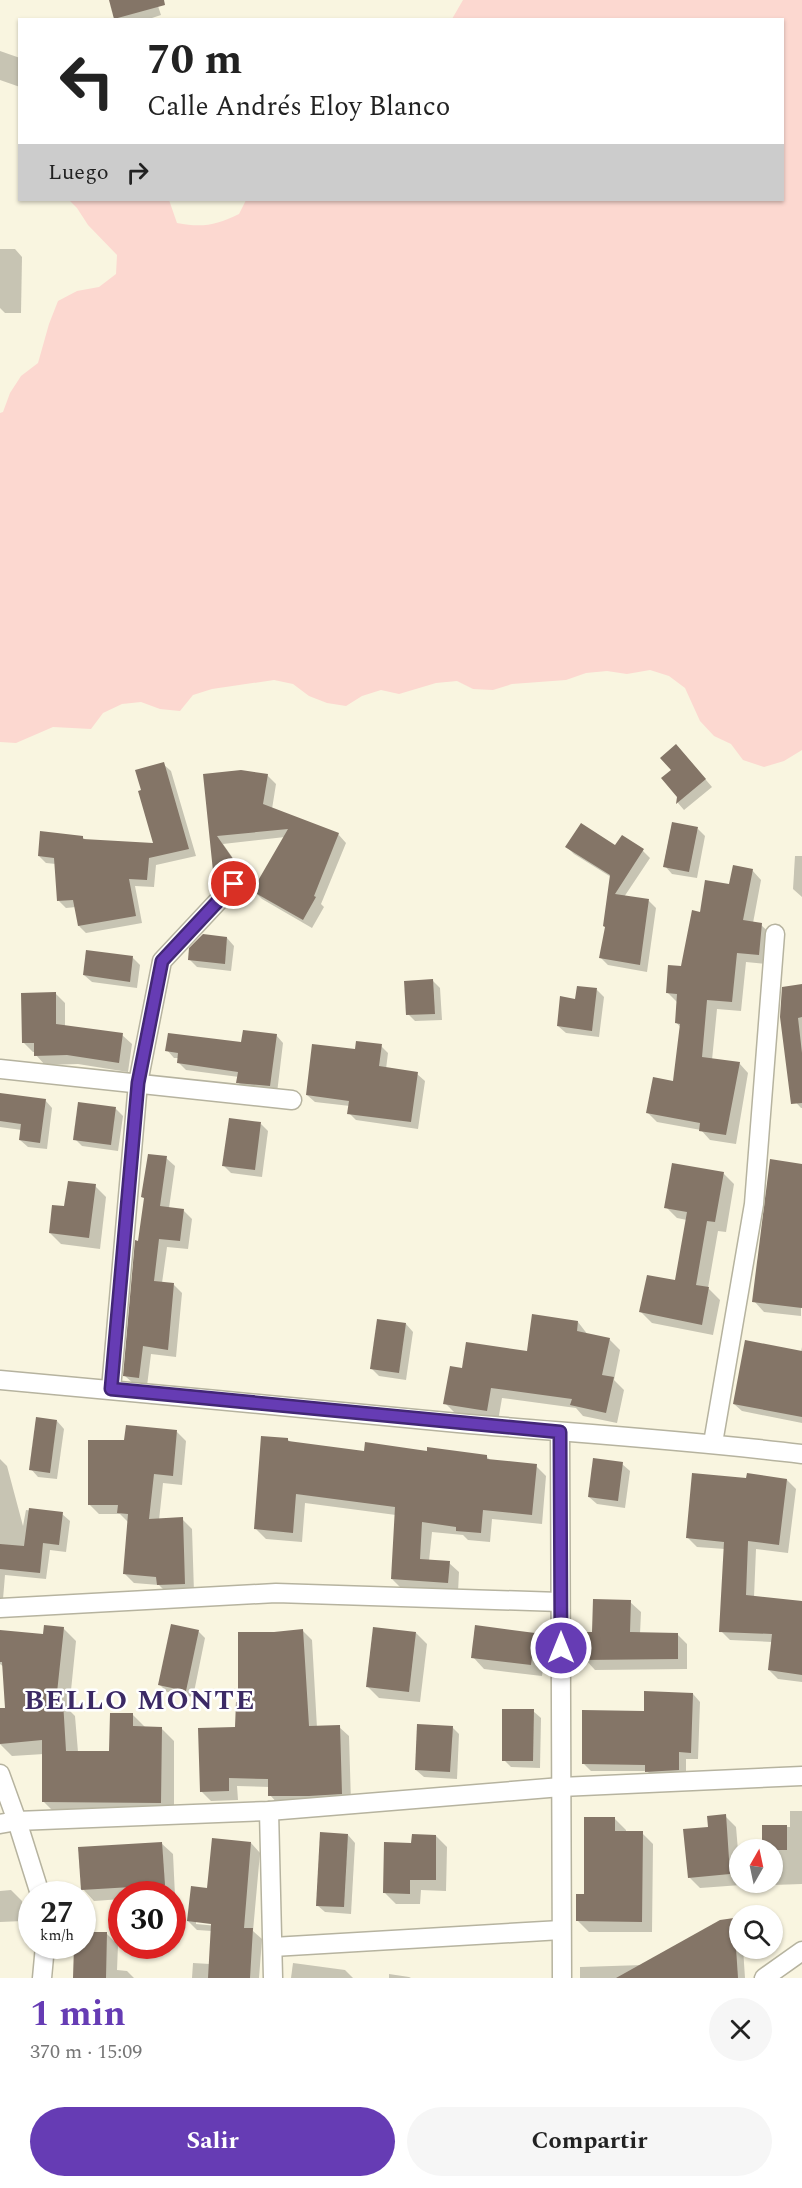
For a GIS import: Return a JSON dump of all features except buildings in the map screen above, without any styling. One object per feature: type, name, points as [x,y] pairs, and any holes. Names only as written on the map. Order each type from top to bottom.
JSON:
[{"type":"street","points":[[111,1389],[138,1083],[162,961],[234,884]]},
{"type":"street","points":[[713,1443],[754,1204],[775,934]]},
{"type":"street","points":[[0,1069],[291,1100]]},
{"type":"street","points":[[0,1380],[560,1432],[713,1443],[802,1454]]},
{"type":"street","points":[[560,1432],[562,1978]]},
{"type":"street","points":[[0,1608],[276,1593],[560,1602]]},
{"type":"street","points":[[0,1774],[9,1823],[34,1881]]},
{"type":"street","points":[[9,1823],[268,1811],[561,1787],[802,1776]]},
{"type":"street","points":[[268,1811],[273,1978]]},
{"type":"street","points":[[273,1947],[561,1930]]},
{"type":"street","points":[[764,1978],[802,1951]]},
{"type":"street","points":[[42,1978],[44,1959]]},
{"type":"shaded area","points":[[463,0],[802,0],[802,750],[784,761],[764,767],[743,760],[731,744],[714,736],[700,721],[685,688],[669,676],[650,670],[627,674],[607,671],[586,673],[566,680],[512,684],[493,690],[473,689],[457,681],[436,683],[399,694],[381,690],[362,696],[346,706],[327,703],[309,696],[293,684],[274,680],[212,689],[193,695],[180,711],[160,709],[141,702],[122,704],[103,713],[91,729],[53,727],[16,743],[0,742],[0,413],[3,412],[10,393],[21,376],[38,363],[58,301],[77,291],[99,287],[116,274],[117,255],[88,225],[70,201],[169,201],[177,223],[202,225],[223,221],[239,214],[246,201],[784,201],[784,18],[453,18]]},
{"type":"district","name":"BELLO MONTE","points":[[140,1699]]},
{"type":"route","points":[[234,884],[162,961],[138,1083],[111,1389],[560,1432],[561,1648]]}]
